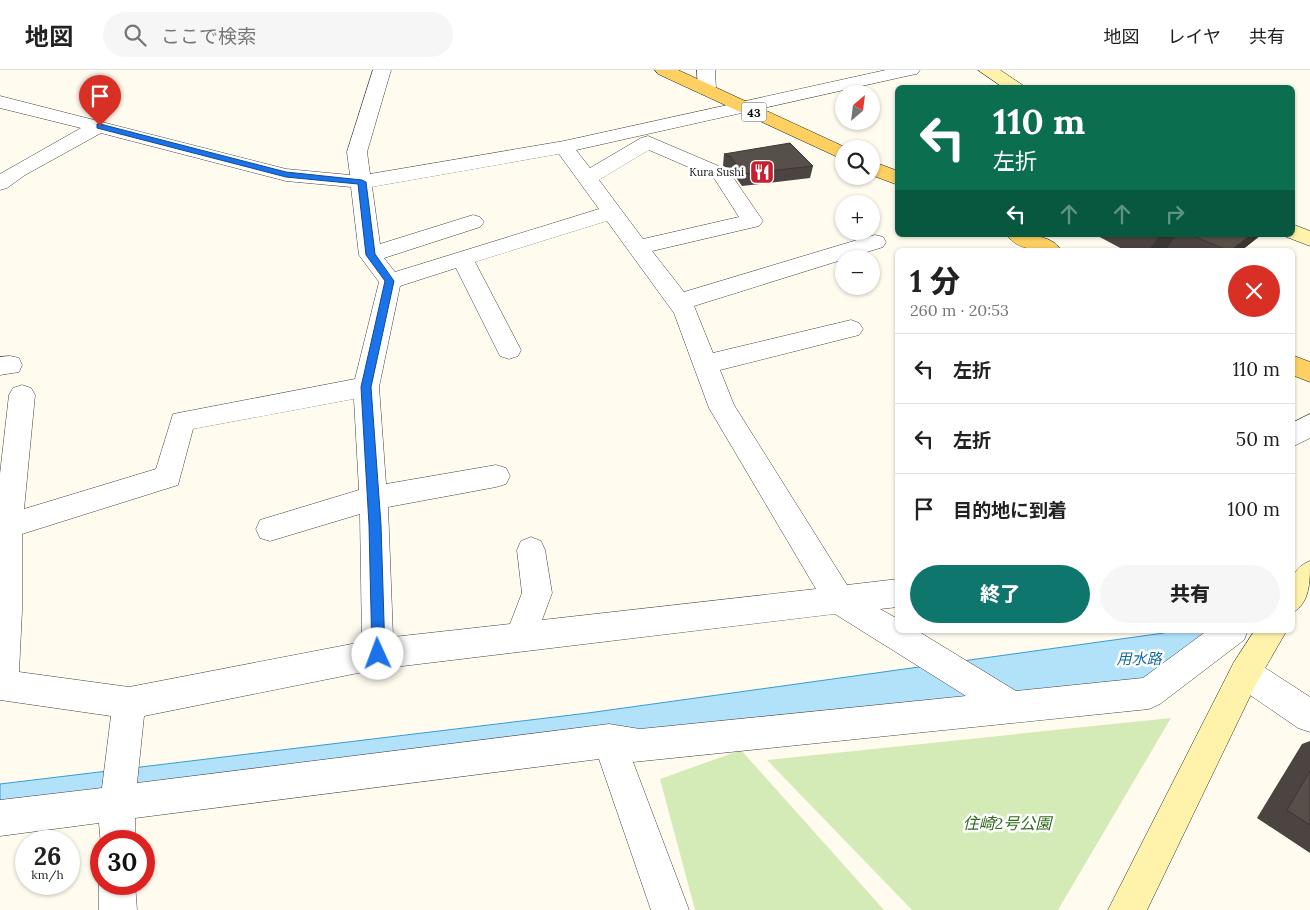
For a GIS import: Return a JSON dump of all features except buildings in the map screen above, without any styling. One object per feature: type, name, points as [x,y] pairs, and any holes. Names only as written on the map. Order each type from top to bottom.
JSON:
[{"type":"main road","name":"43","points":[[664,70],[835,150]]},
{"type":"main road","points":[[880,171],[895,178]]},
{"type":"main road","points":[[1022,237],[1046,248]]},
{"type":"main road","points":[[1295,365],[1310,372]]},
{"type":"street","points":[[382,70],[357,152],[370,255],[390,281]]},
{"type":"street","points":[[706,70],[707,90]]},
{"type":"street","points":[[0,102],[286,174],[362,182],[650,134],[741,106],[911,70]]},
{"type":"street","points":[[988,70],[1013,85]]},
{"type":"street","points":[[0,184],[18,171],[100,126]]},
{"type":"street","points":[[587,179],[650,134]]},
{"type":"street","points":[[638,247],[752,221],[720,174],[650,134]]},
{"type":"street","points":[[564,147],[686,311],[722,408],[838,600],[1002,700]]},
{"type":"street","points":[[390,281],[612,212]]},
{"type":"street","points":[[370,255],[472,222]]},
{"type":"street","points":[[1295,232],[1310,238]]},
{"type":"street","points":[[679,302],[875,242]]},
{"type":"street","points":[[462,258],[509,350]]},
{"type":"street","points":[[378,654],[373,498],[366,387],[390,281]]},
{"type":"street","points":[[705,364],[851,329]]},
{"type":"street","points":[[4,526],[168,476],[182,422],[366,387]]},
{"type":"street","points":[[22,395],[4,526],[7,610],[2,685],[129,703],[378,654],[895,593]]},
{"type":"street","points":[[1295,435],[1310,424]]},
{"type":"street","points":[[270,529],[373,498],[496,476]]},
{"type":"street","points":[[521,637],[537,593],[531,550]]},
{"type":"street","points":[[1295,595],[1310,574]]},
{"type":"street","points":[[0,818],[609,742],[640,746],[1002,700],[1149,693],[1229,633]]},
{"type":"street","points":[[1127,910],[1245,672],[1270,633]]},
{"type":"street","points":[[1245,672],[1310,716]]},
{"type":"street","points":[[117,830],[117,803],[129,703]]},
{"type":"street","points":[[609,742],[664,908]]},
{"type":"street","points":[[118,895],[118,910]]},
{"type":"green space","name":"住崎2号公園","points":[[1171,718],[1058,910],[912,910],[767,760]]},
{"type":"green space","points":[[741,750],[884,910],[695,910],[660,779]]},
{"type":"water","name":"用水路","points":[[1164,633],[1204,633],[1149,679],[0,807],[0,784],[588,713]]},
{"type":"place","name":"Kura Sushi","points":[[762,172]]},
{"type":"route","points":[[100,126],[286,174],[362,182],[370,255],[390,281],[366,387],[375,525],[378,654]]}]
